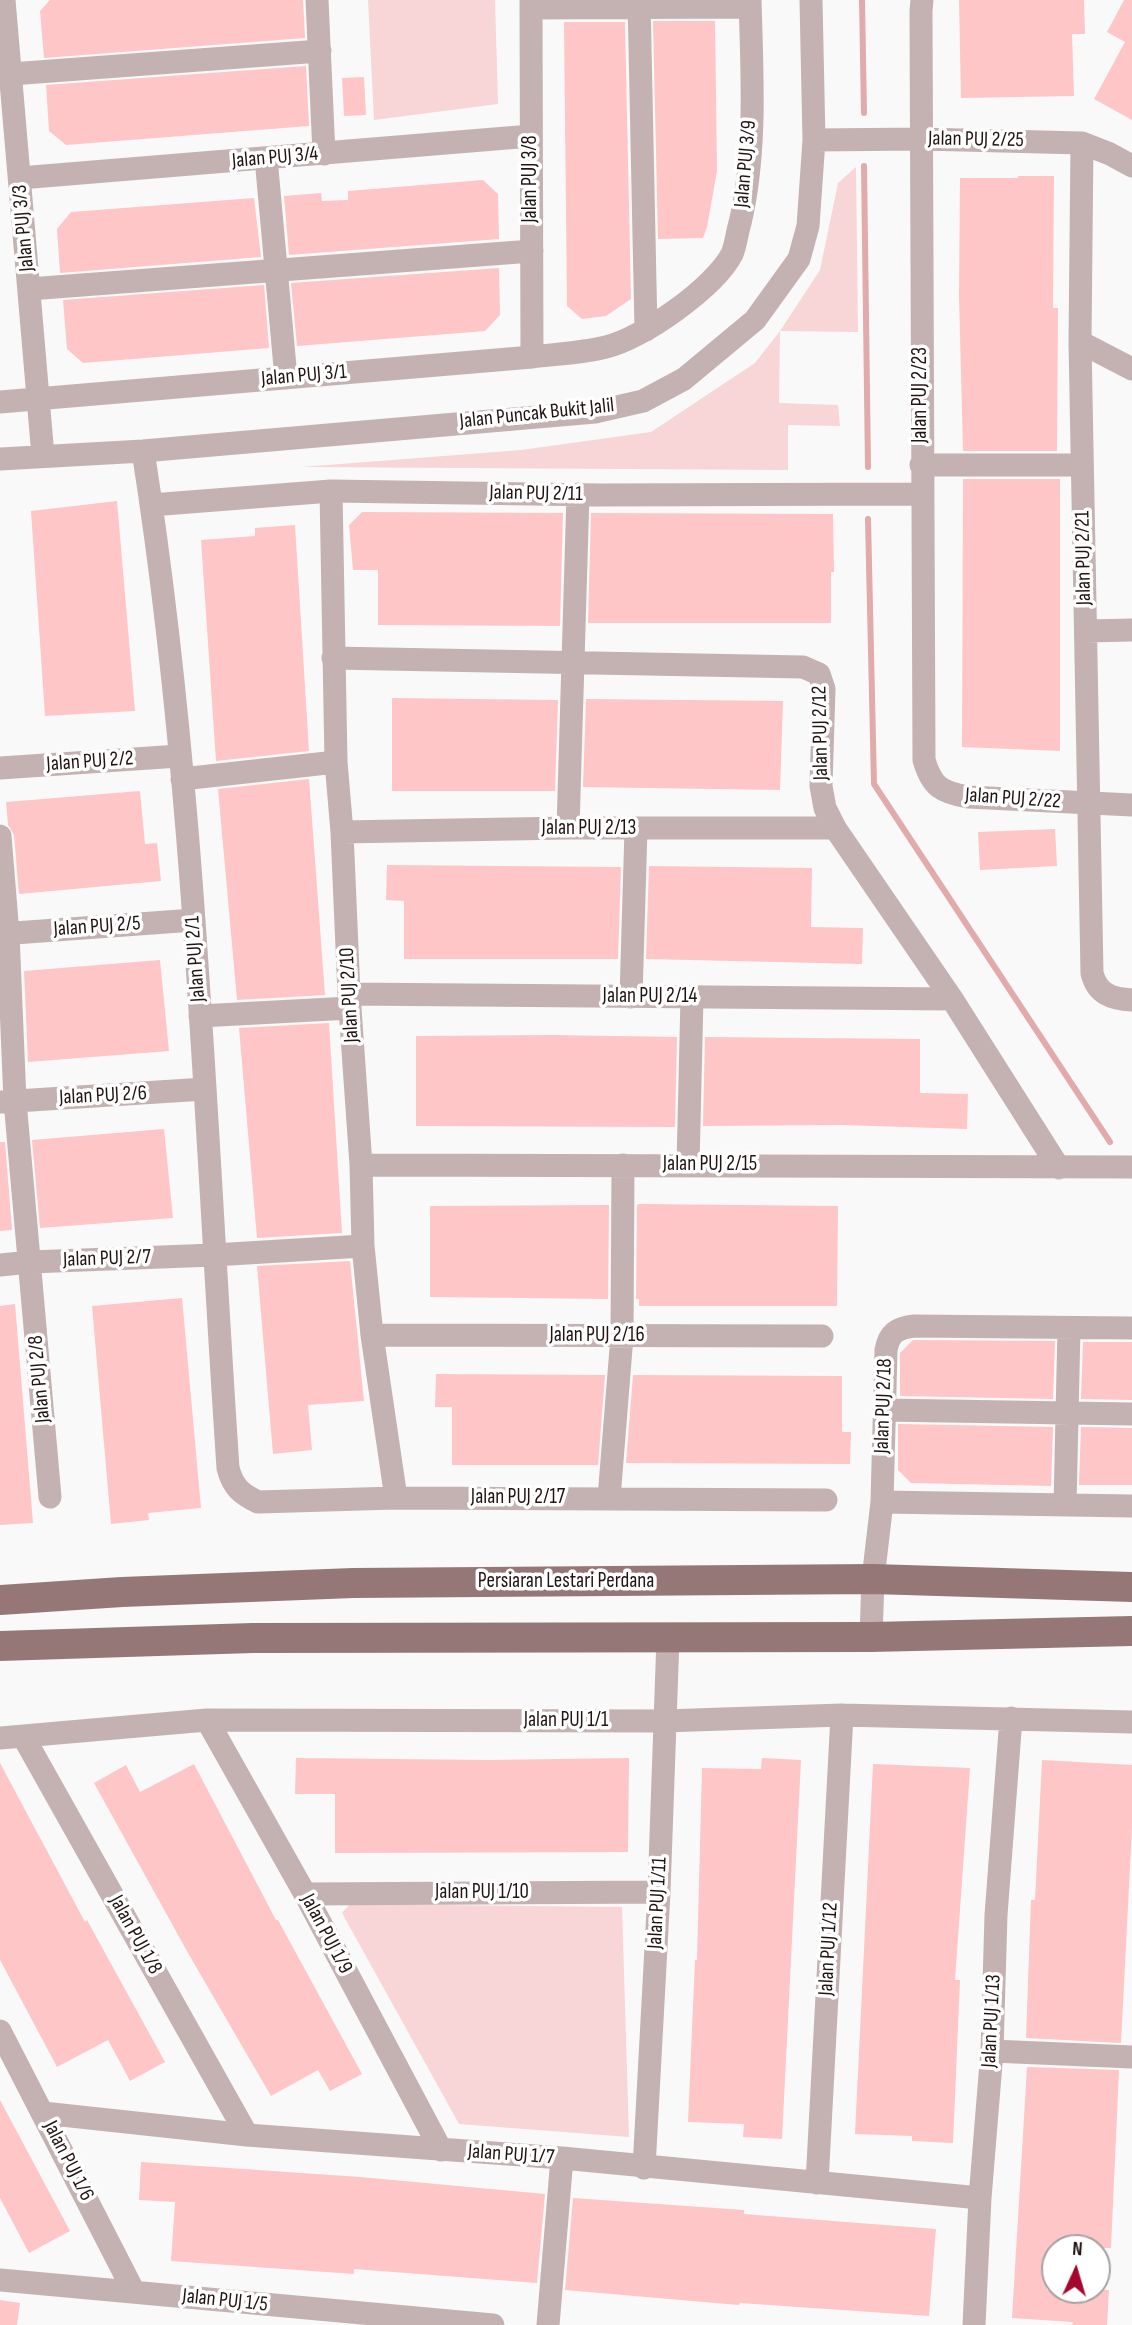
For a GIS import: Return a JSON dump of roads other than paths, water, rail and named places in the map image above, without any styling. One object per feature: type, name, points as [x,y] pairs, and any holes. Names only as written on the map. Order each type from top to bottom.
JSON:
[{"type":"main road","name":"Persiaran Lestari Perdana","points":[[0,1600],[122,1592],[353,1583],[873,1580],[1132,1587]]},
{"type":"main road","points":[[0,1646],[253,1638],[871,1637],[1132,1631]]},
{"type":"street","name":"Jalan PUJ 3/3","points":[[4,0],[11,74],[9,152],[20,178],[43,456]]},
{"type":"street","points":[[317,0],[324,154]]},
{"type":"street","name":"Jalan Puncak Bukit Jalil","points":[[0,459],[143,451],[595,412],[643,401],[684,379],[755,320],[799,259],[808,226],[814,140],[811,0]]},
{"type":"street","name":"Jalan PUJ 2/23","points":[[922,0],[922,740],[928,775],[938,787]]},
{"type":"street","points":[[531,4],[750,4]]},
{"type":"street","name":"Jalan PUJ 3/8","points":[[531,4],[532,357]]},
{"type":"street","points":[[639,4],[646,330]]},
{"type":"street","name":"Jalan PUJ 3/9","points":[[608,347],[646,330],[676,311],[709,282],[732,254],[748,187],[750,4]]},
{"type":"street","points":[[11,74],[320,51]]},
{"type":"street","name":"Jalan PUJ 3/4","points":[[20,178],[531,136]]},
{"type":"street","name":"Jalan PUJ 2/25","points":[[814,140],[922,139],[1082,143],[1132,166]]},
{"type":"street","name":"Jalan PUJ 2/21","points":[[1082,143],[1080,342],[1093,973],[1099,989],[1107,996],[1132,1000]]},
{"type":"street","points":[[266,158],[286,378]]},
{"type":"street","points":[[29,289],[532,251]]},
{"type":"street","points":[[1080,342],[1132,369]]},
{"type":"street","name":"Jalan PUJ 3/1","points":[[0,402],[532,357],[608,347]]},
{"type":"street","name":"Jalan PUJ 2/1","points":[[143,451],[182,779],[194,920],[228,1468]]},
{"type":"street","points":[[921,464],[1082,465]]},
{"type":"street","name":"Jalan PUJ 2/11","points":[[151,505],[331,491],[922,494]]},
{"type":"street","name":"Jalan PUJ 2/10","points":[[331,491],[336,762],[361,1165],[363,1246],[372,1335],[396,1498]]},
{"type":"street","points":[[568,828],[578,494]]},
{"type":"street","points":[[1086,631],[1132,630]]},
{"type":"street","name":"Jalan PUJ 2/12","points":[[333,658],[812,669],[819,674],[824,689],[821,786],[825,808],[835,828],[952,999],[1059,1168]]},
{"type":"street","name":"Jalan PUJ 2/2","points":[[0,763],[179,756]]},
{"type":"street","points":[[182,779],[336,762]]},
{"type":"street","name":"Jalan PUJ 2/22","points":[[938,787],[968,797],[1132,805]]},
{"type":"street","name":"Jalan PUJ 2/13","points":[[342,832],[568,828],[835,828]]},
{"type":"street","points":[[631,997],[636,829]]},
{"type":"street","name":"Jalan PUJ 2/8","points":[[0,836],[7,1102],[30,1262],[50,1497]]},
{"type":"street","name":"Jalan PUJ 2/5","points":[[4,934],[194,920]]},
{"type":"street","name":"Jalan PUJ 2/14","points":[[200,1016],[350,1001],[631,997],[952,999]]},
{"type":"street","points":[[688,1165],[692,998]]},
{"type":"street","name":"Jalan PUJ 2/6","points":[[7,1102],[205,1090]]},
{"type":"street","name":"Jalan PUJ 2/15","points":[[361,1165],[1059,1168]]},
{"type":"street","points":[[609,1498],[622,1336],[623,1165]]},
{"type":"street","points":[[1059,1168],[1132,1167]]},
{"type":"street","name":"Jalan PUJ 2/7","points":[[0,1265],[363,1246]]},
{"type":"street","name":"Jalan PUJ 2/18","points":[[871,1637],[873,1580],[882,1502],[886,1350],[888,1339],[893,1332],[903,1327],[1132,1328]]},
{"type":"street","points":[[1065,1505],[1069,1328]]},
{"type":"street","name":"Jalan PUJ 2/16","points":[[372,1335],[822,1336]]},
{"type":"street","points":[[884,1410],[1132,1414]]},
{"type":"street","name":"Jalan PUJ 2/17","points":[[228,1468],[232,1482],[242,1495],[258,1502],[396,1498],[826,1500]]},
{"type":"street","points":[[882,1502],[1132,1506]]},
{"type":"street","name":"Jalan PUJ 1/11","points":[[644,2168],[659,1892],[668,1638]]},
{"type":"street","name":"Jalan PUJ 1/1","points":[[0,1738],[207,1720],[664,1721],[842,1715],[1132,1722]]},
{"type":"street","name":"Jalan PUJ 1/12","points":[[817,2183],[842,1715]]},
{"type":"street","name":"Jalan PUJ 1/13","points":[[974,2325],[980,2199],[992,2051],[996,1915],[1011,1718]]},
{"type":"street","name":"Jalan PUJ 1/9","points":[[207,1720],[305,1894],[441,2150]]},
{"type":"street","name":"Jalan PUJ 1/8","points":[[23,1736],[247,2135]]},
{"type":"street","name":"Jalan PUJ 1/10","points":[[305,1894],[659,1892]]},
{"type":"street","name":"Jalan PUJ 1/6","points":[[0,2031],[134,2292]]},
{"type":"street","points":[[992,2051],[1132,2057]]},
{"type":"street","name":"Jalan PUJ 1/7","points":[[43,2113],[247,2135],[562,2158],[980,2199]]},
{"type":"street","points":[[548,2325],[562,2158]]},
{"type":"street","name":"Jalan PUJ 1/5","points":[[0,2280],[493,2325]]},
{"type":"waterway","points":[[862,0],[864,113]]},
{"type":"waterway","points":[[864,166],[868,467]]},
{"type":"waterway","points":[[868,519],[874,784],[1110,1142]]}]
